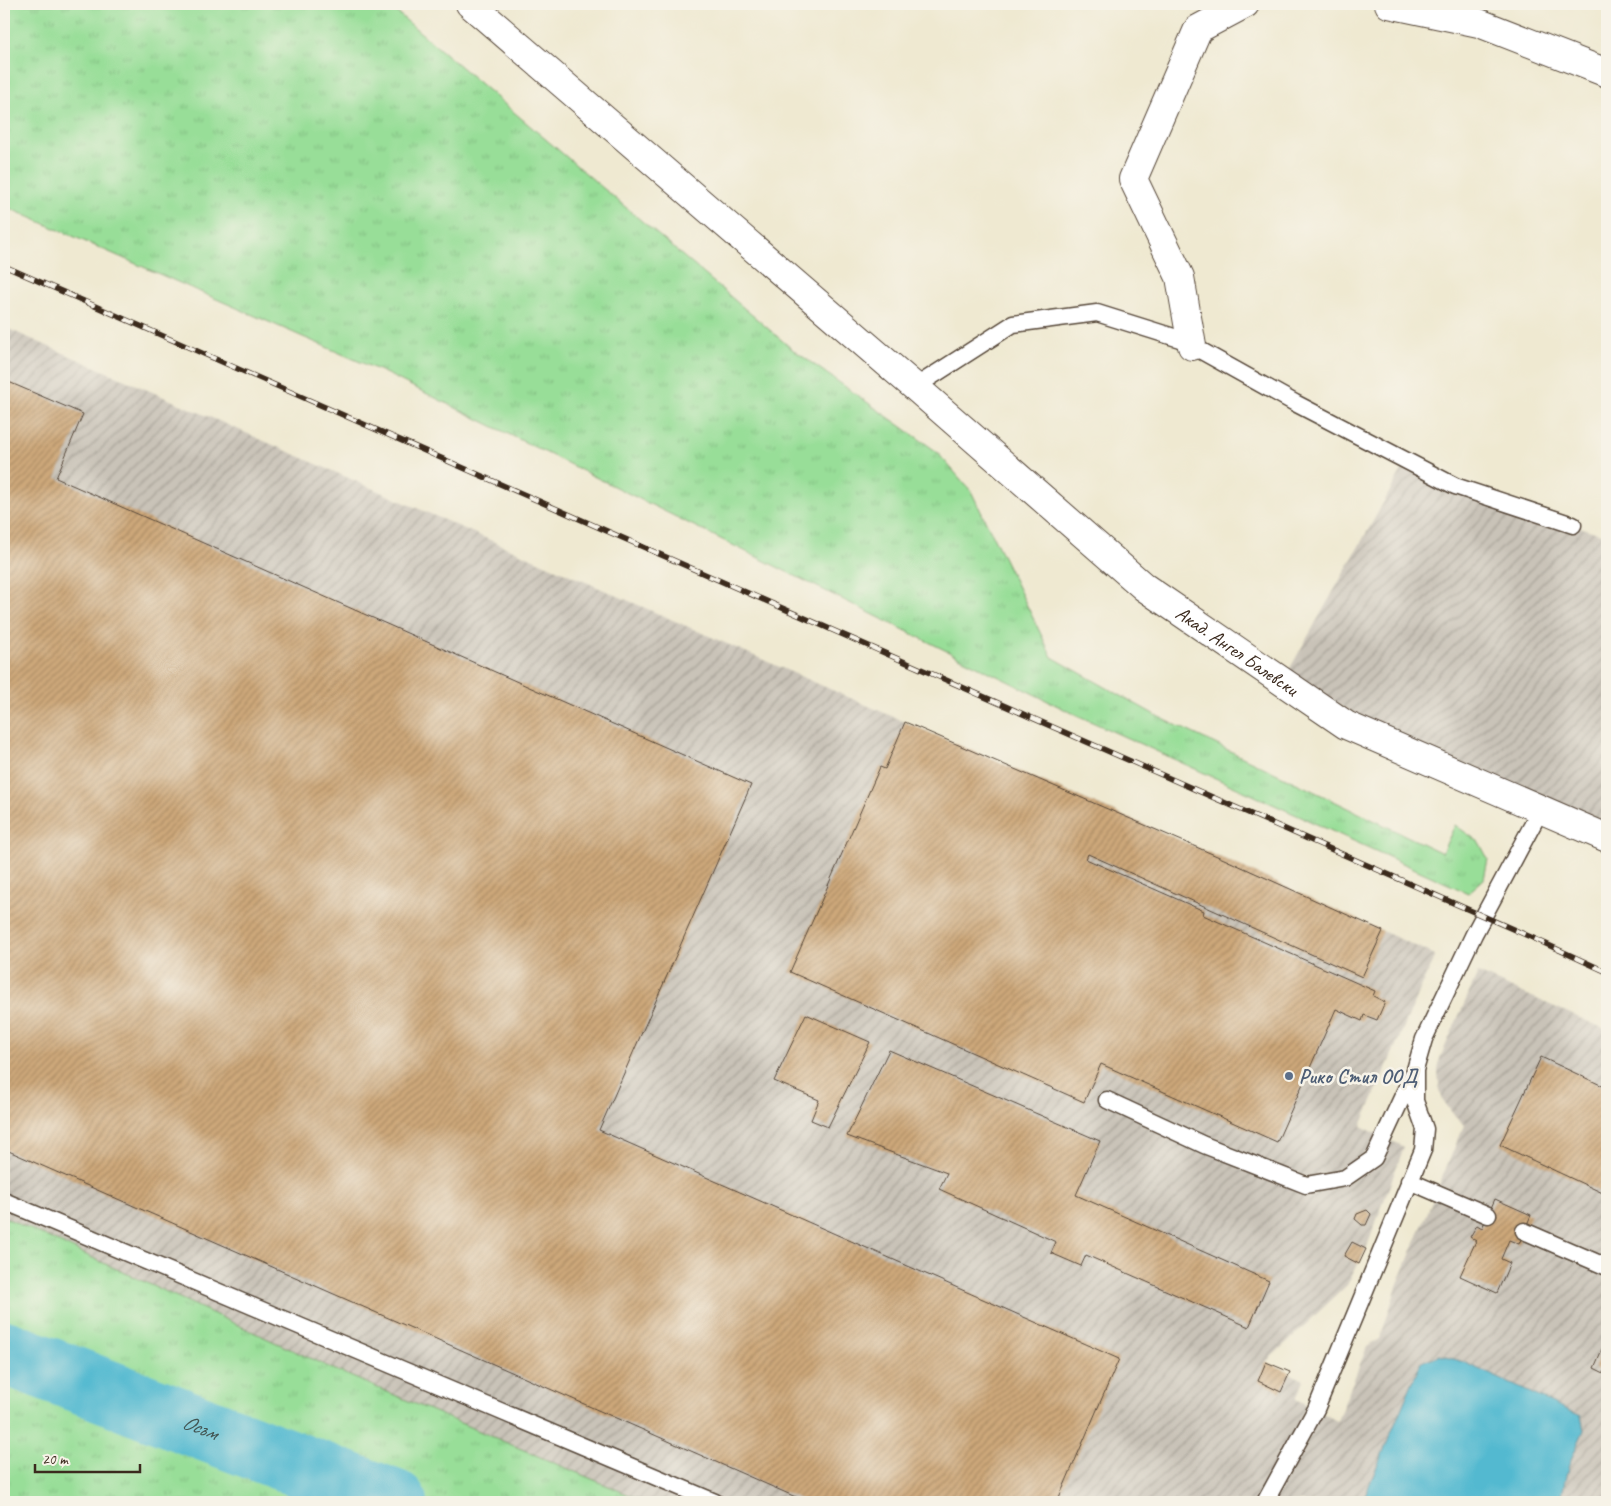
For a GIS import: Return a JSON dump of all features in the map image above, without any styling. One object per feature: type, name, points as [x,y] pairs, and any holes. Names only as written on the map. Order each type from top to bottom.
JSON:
[{"type":"street","name":"Акад. Ангел Балевски","points":[[470,4],[1144,586],[1346,725],[1607,838]]},
{"type":"street","points":[[1192,346],[1180,277],[1133,179],[1198,29],[1245,4]]},
{"type":"street","points":[[1390,4],[1479,23],[1607,73]]},
{"type":"lane","points":[[915,387],[1013,324],[1097,313],[1180,339],[1295,403],[1455,486],[1573,525]]},
{"type":"lane","points":[[1107,1100],[1204,1145],[1306,1185],[1345,1178],[1374,1158],[1415,1070],[1424,1039],[1442,999],[1474,934],[1541,809]]},
{"type":"lane","points":[[1265,1502],[1316,1410],[1423,1150],[1425,1129],[1416,1102],[1415,1070]]},
{"type":"lane","points":[[1409,1181],[1488,1215]]},
{"type":"lane","points":[[4,1201],[715,1502]]},
{"type":"lane","points":[[1524,1231],[1607,1267]]},
{"type":"shaded area","points":[[4,327],[905,722],[1224,859],[1435,955],[1361,1126],[1404,1147],[1366,1249],[1347,1285],[1266,1362],[1304,1380],[1296,1399],[1337,1421],[1367,1347],[1380,1339],[1397,1286],[1464,1125],[1443,1100],[1439,1086],[1438,1071],[1440,1058],[1478,973],[1607,1030],[1607,1502],[1560,1502],[1569,1464],[1584,1430],[1581,1416],[1461,1361],[1439,1355],[1421,1362],[1362,1502],[593,1502],[4,1229]]},
{"type":"shaded area","points":[[1407,461],[1573,525],[1607,536],[1607,829],[1477,779],[1285,677]]},
{"type":"green space","points":[[4,4],[387,4],[792,349],[936,451],[971,491],[1052,657],[1157,716],[1442,853],[1455,825],[1479,842],[1488,859],[1484,879],[1468,893],[1068,711],[383,372],[4,206]]},
{"type":"green space","points":[[4,1217],[331,1368],[646,1502],[4,1502]]},
{"type":"water","points":[[1439,1355],[1461,1361],[1581,1416],[1584,1430],[1569,1464],[1560,1502],[1362,1502],[1421,1362]]},
{"type":"building","points":[[4,380],[83,414],[56,478],[751,785],[599,1130],[1119,1359],[1057,1502],[807,1502],[4,1149]]},
{"type":"building","points":[[905,722],[1224,859],[1383,931],[1362,977],[1088,854],[1086,859],[1204,911],[1203,915],[1375,991],[1373,996],[1385,1002],[1377,1020],[1364,1015],[1362,1021],[1336,1009],[1277,1142],[1101,1064],[1084,1102],[790,972],[880,767],[885,769]]},
{"type":"building","points":[[806,1014],[870,1042],[828,1127],[811,1120],[819,1100],[774,1081]]},
{"type":"building","points":[[889,1050],[1100,1141],[1076,1195],[1269,1281],[1249,1327],[1086,1255],[1081,1266],[1051,1253],[1056,1242],[939,1189],[947,1173],[847,1136]]},
{"type":"building","points":[[1541,1057],[1607,1088],[1607,1195],[1500,1145]]},
{"type":"building","points":[[1495,1199],[1531,1215],[1519,1244],[1509,1240],[1501,1259],[1510,1263],[1497,1293],[1460,1276],[1476,1241],[1470,1237],[1477,1225],[1482,1228]]},
{"type":"building","points":[[1367,1210],[1371,1214],[1366,1225],[1362,1225],[1355,1219],[1357,1214]]},
{"type":"building","points":[[1352,1242],[1366,1249],[1359,1264],[1344,1256]]},
{"type":"building","points":[[1607,1338],[1607,1367],[1604,1373],[1594,1368]]},
{"type":"building","points":[[1266,1362],[1290,1372],[1281,1392],[1258,1381]]},
{"type":"waterway","name":"Осъм","points":[[4,1352],[395,1502]]},
{"type":"railway","points":[[4,266],[1607,972]]},
{"type":"place","name":"Рико Стил ООД","points":[[1289,1076]]}]
